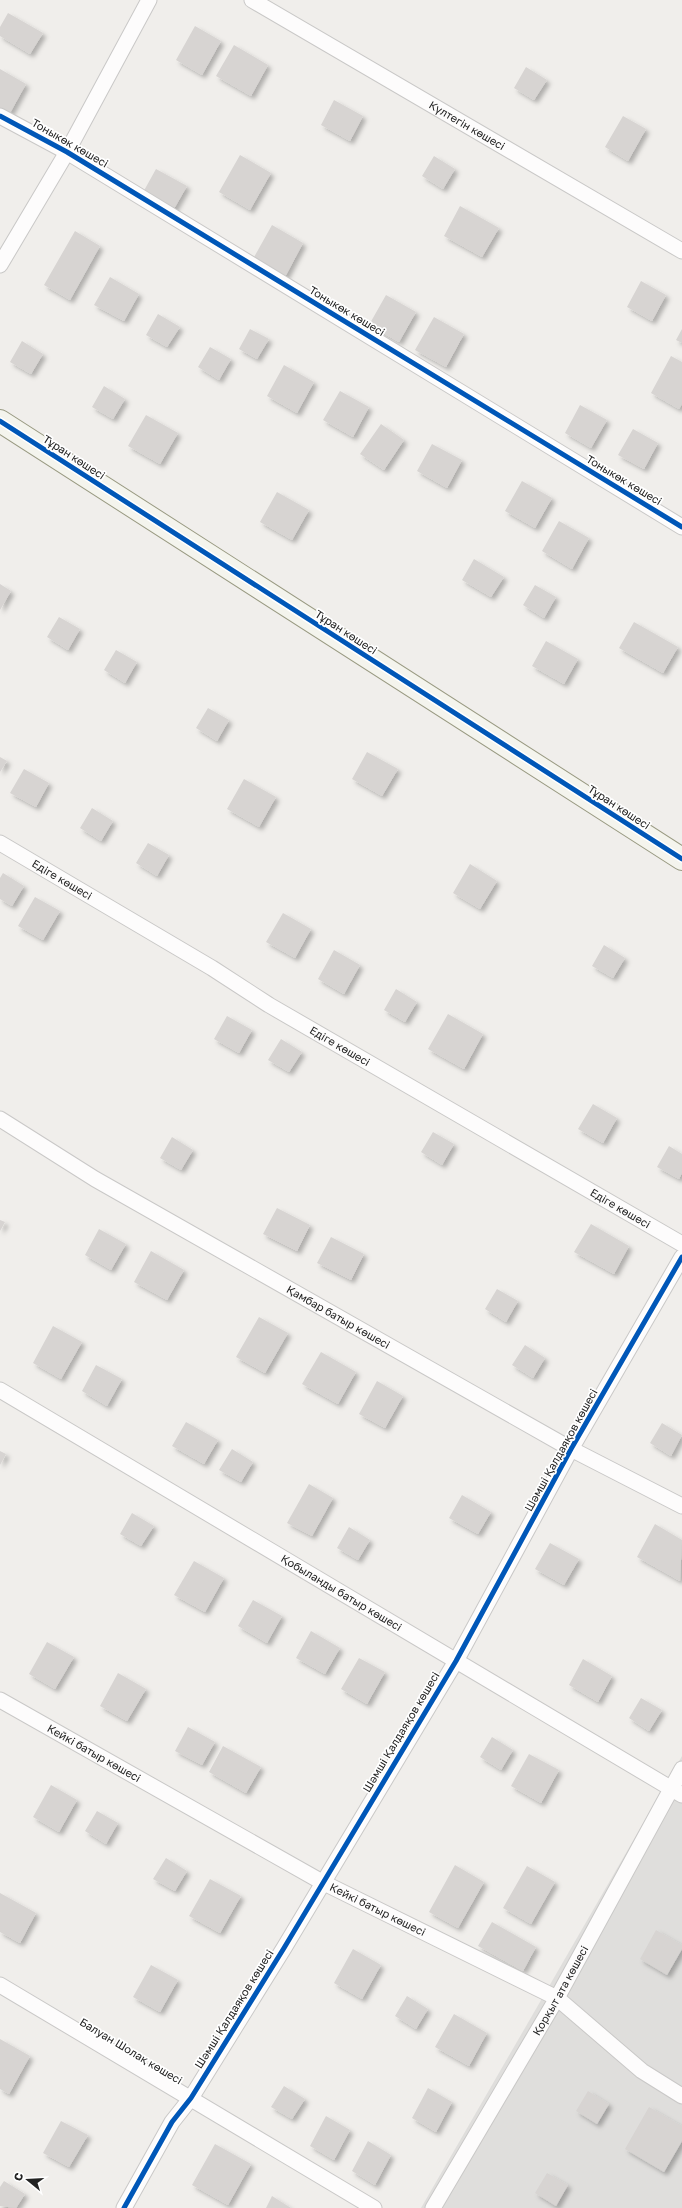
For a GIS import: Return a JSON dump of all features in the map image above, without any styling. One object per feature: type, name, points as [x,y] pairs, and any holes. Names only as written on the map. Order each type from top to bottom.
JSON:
[{"type":"street","points":[[0,265],[67,152],[149,0]]},
{"type":"street","name":"Күлтегін көшесі","points":[[252,0],[682,251]]},
{"type":"street","name":"Тоныкөк көшесі","points":[[0,116],[67,152],[682,527]]},
{"type":"street","name":"Тұран көшесі","points":[[0,421],[682,859]]},
{"type":"street","name":"Едіге көшесі","points":[[0,844],[212,968],[269,1005],[682,1244]]},
{"type":"street","name":"Қамбар батыр көшесі","points":[[0,1119],[102,1182],[571,1449],[682,1506]]},
{"type":"street","name":"Шәмші Қалдаяқов көшесі","points":[[124,2208],[172,2122],[191,2098],[284,1948],[322,1882],[456,1661],[571,1449],[682,1257]]},
{"type":"street","name":"Қобыланды батыр көшесі","points":[[0,1390],[676,1791]]},
{"type":"street","name":"Кейкі батыр көшесі","points":[[0,1700],[322,1882],[557,1998],[642,2071],[682,2096]]},
{"type":"street","name":"Қорқыт ата көшесі","points":[[433,2208],[557,1998],[676,1791],[682,1769]]},
{"type":"street","name":"Балуан Шолақ көшесі","points":[[0,1985],[374,2208]]},
{"type":"shaded area","points":[[682,1756],[682,2208],[421,2208]]},
{"type":"building","points":[[8,13],[43,33],[30,54],[0,36],[0,27]]},
{"type":"building","points":[[195,26],[221,41],[202,75],[176,60]]},
{"type":"building","points":[[234,45],[268,65],[251,96],[216,76]]},
{"type":"building","points":[[526,67],[547,80],[534,100],[514,88]]},
{"type":"building","points":[[0,69],[26,84],[10,113],[0,108]]},
{"type":"building","points":[[334,100],[363,116],[350,141],[321,125]]},
{"type":"building","points":[[623,116],[646,129],[628,161],[605,147]]},
{"type":"building","points":[[240,155],[271,173],[250,210],[219,192]]},
{"type":"building","points":[[434,156],[455,169],[443,189],[422,176]]},
{"type":"building","points":[[156,169],[187,186],[171,214],[141,196]]},
{"type":"building","points":[[460,206],[499,228],[482,257],[444,236]]},
{"type":"building","points":[[272,225],[303,243],[285,277],[253,259]]},
{"type":"building","points":[[75,231],[100,246],[70,300],[44,285]]},
{"type":"building","points":[[110,277],[139,294],[124,321],[94,305]]},
{"type":"building","points":[[641,281],[666,295],[652,321],[627,307]]},
{"type":"building","points":[[386,295],[416,312],[399,342],[369,325]]},
{"type":"building","points":[[158,314],[180,327],[167,347],[146,335]]},
{"type":"building","points":[[434,317],[464,334],[446,367],[415,350]]},
{"type":"building","points":[[250,329],[269,339],[257,359],[239,349]]},
{"type":"building","points":[[682,329],[682,343],[676,340]]},
{"type":"building","points":[[22,341],[43,354],[31,374],[10,362]]},
{"type":"building","points":[[210,347],[231,359],[219,380],[198,367]]},
{"type":"building","points":[[671,356],[682,362],[682,404],[679,409],[651,393]]},
{"type":"building","points":[[284,365],[314,382],[297,413],[267,396]]},
{"type":"building","points":[[104,386],[125,399],[113,419],[92,407]]},
{"type":"building","points":[[340,391],[369,407],[353,437],[323,420]]},
{"type":"building","points":[[580,405],[607,420],[591,448],[565,433]]},
{"type":"building","points":[[146,415],[178,433],[160,464],[128,446]]},
{"type":"building","points":[[381,424],[404,440],[384,470],[360,454]]},
{"type":"building","points":[[633,429],[658,443],[644,469],[618,455]]},
{"type":"building","points":[[432,444],[462,460],[447,488],[417,471]]},
{"type":"building","points":[[522,481],[552,498],[535,528],[505,511]]},
{"type":"building","points":[[277,492],[309,510],[292,540],[260,522]]},
{"type":"building","points":[[559,521],[589,538],[572,569],[542,551]]},
{"type":"building","points":[[474,559],[504,577],[491,597],[462,580]]},
{"type":"building","points":[[0,584],[11,591],[0,610]]},
{"type":"building","points":[[535,585],[556,597],[544,618],[523,605]]},
{"type":"building","points":[[59,617],[80,629],[68,650],[47,637]]},
{"type":"building","points":[[634,622],[678,647],[663,673],[619,648]]},
{"type":"building","points":[[546,641],[578,659],[564,684],[532,666]]},
{"type":"building","points":[[116,650],[137,662],[125,683],[104,670]]},
{"type":"building","points":[[208,708],[229,720],[217,741],[196,728]]},
{"type":"building","points":[[367,752],[398,769],[382,796],[352,779]]},
{"type":"building","points":[[0,757],[7,761],[0,772]]},
{"type":"building","points":[[24,769],[49,783],[36,807],[10,793]]},
{"type":"building","points":[[244,779],[276,797],[259,827],[227,809]]},
{"type":"building","points":[[92,808],[113,821],[101,841],[80,828]]},
{"type":"building","points":[[148,843],[169,855],[157,876],[136,863]]},
{"type":"building","points":[[470,864],[497,881],[480,909],[453,893]]},
{"type":"building","points":[[3,873],[24,886],[12,906],[0,899],[0,878]]},
{"type":"building","points":[[35,897],[60,911],[43,940],[18,926]]},
{"type":"building","points":[[283,913],[311,929],[295,958],[266,942]]},
{"type":"building","points":[[604,945],[625,958],[613,978],[592,966]]},
{"type":"building","points":[[334,950],[360,965],[344,994],[318,979]]},
{"type":"building","points":[[396,989],[417,1002],[405,1022],[384,1010]]},
{"type":"building","points":[[448,1014],[483,1034],[464,1069],[428,1049]]},
{"type":"building","points":[[227,1016],[252,1030],[239,1053],[214,1039]]},
{"type":"building","points":[[281,1039],[302,1052],[289,1072],[268,1060]]},
{"type":"building","points":[[593,1104],[617,1118],[603,1143],[578,1129]]},
{"type":"building","points":[[433,1132],[454,1144],[442,1165],[421,1152]]},
{"type":"building","points":[[172,1137],[193,1150],[181,1170],[160,1158]]},
{"type":"building","points":[[669,1146],[682,1154],[682,1173],[679,1179],[657,1167]]},
{"type":"building","points":[[277,1208],[310,1225],[297,1251],[263,1234]]},
{"type":"building","points":[[0,1220],[5,1222],[0,1231]]},
{"type":"building","points":[[591,1224],[629,1246],[614,1274],[574,1252]]},
{"type":"building","points":[[99,1229],[126,1244],[111,1270],[85,1255]]},
{"type":"building","points":[[331,1237],[364,1254],[351,1280],[317,1263]]},
{"type":"building","points":[[151,1251],[184,1270],[167,1300],[134,1282]]},
{"type":"building","points":[[497,1289],[518,1301],[506,1322],[485,1309]]},
{"type":"building","points":[[259,1317],[288,1333],[265,1373],[236,1357]]},
{"type":"building","points":[[53,1326],[82,1342],[61,1379],[33,1363]]},
{"type":"building","points":[[525,1345],[545,1358],[533,1378],[512,1365]]},
{"type":"building","points":[[321,1352],[356,1372],[338,1404],[302,1384]]},
{"type":"building","points":[[96,1365],[122,1379],[107,1406],[82,1391]]},
{"type":"building","points":[[377,1381],[403,1396],[385,1428],[359,1414]]},
{"type":"building","points":[[186,1422],[218,1440],[204,1464],[172,1446]]},
{"type":"building","points":[[662,1423],[682,1435],[671,1456],[650,1443]]},
{"type":"building","points":[[232,1449],[253,1462],[241,1482],[219,1470]]},
{"type":"building","points":[[0,1451],[6,1454],[0,1465]]},
{"type":"building","points":[[309,1484],[333,1498],[312,1536],[287,1523]]},
{"type":"building","points":[[462,1495],[491,1512],[478,1534],[449,1518]]},
{"type":"building","points":[[132,1513],[154,1526],[141,1546],[120,1534]]},
{"type":"building","points":[[655,1524],[682,1540],[680,1581],[637,1557]]},
{"type":"building","points":[[349,1527],[370,1540],[358,1560],[337,1548]]},
{"type":"building","points":[[550,1543],[579,1559],[564,1585],[535,1569]]},
{"type":"building","points":[[194,1561],[224,1578],[205,1612],[174,1595]]},
{"type":"building","points":[[253,1600],[282,1616],[267,1643],[238,1626]]},
{"type":"building","points":[[311,1631],[340,1648],[325,1674],[296,1658]]},
{"type":"building","points":[[47,1642],[74,1657],[55,1689],[29,1674]]},
{"type":"building","points":[[359,1658],[385,1672],[367,1704],[341,1689]]},
{"type":"building","points":[[583,1659],[612,1676],[598,1702],[569,1685]]},
{"type":"building","points":[[118,1673],[146,1689],[127,1721],[100,1706]]},
{"type":"building","points":[[641,1698],[662,1710],[649,1731],[629,1718]]},
{"type":"building","points":[[188,1727],[215,1742],[202,1765],[175,1751]]},
{"type":"building","points":[[492,1737],[513,1750],[501,1770],[480,1757]]},
{"type":"building","points":[[223,1746],[261,1767],[246,1793],[209,1772]]},
{"type":"building","points":[[529,1754],[559,1770],[541,1803],[511,1786]]},
{"type":"building","points":[[51,1785],[77,1800],[59,1832],[33,1817]]},
{"type":"building","points":[[97,1811],[118,1823],[106,1844],[85,1831]]},
{"type":"building","points":[[166,1858],[187,1871],[175,1891],[153,1879]]},
{"type":"building","points":[[455,1865],[484,1882],[458,1928],[429,1912]]},
{"type":"building","points":[[527,1866],[555,1882],[531,1924],[503,1908]]},
{"type":"building","points":[[210,1879],[241,1896],[220,1933],[189,1916]]},
{"type":"building","points":[[0,1893],[36,1913],[20,1943],[0,1932]]},
{"type":"building","points":[[492,1922],[536,1947],[523,1971],[478,1946]]},
{"type":"building","points":[[656,1930],[682,1945],[682,1949],[667,1975],[640,1959]]},
{"type":"building","points":[[353,1949],[381,1965],[362,1999],[334,1983]]},
{"type":"building","points":[[151,1965],[178,1980],[160,2012],[133,1997]]},
{"type":"building","points":[[407,1996],[428,2009],[416,2029],[395,2016]]},
{"type":"building","points":[[454,2014],[487,2033],[469,2066],[435,2047]]},
{"type":"building","points":[[0,2039],[30,2056],[9,2094],[0,2089]]},
{"type":"building","points":[[284,2086],[305,2099],[292,2119],[271,2107]]},
{"type":"building","points":[[428,2088],[452,2102],[436,2132],[412,2118]]},
{"type":"building","points":[[588,2091],[609,2104],[597,2124],[576,2111]]},
{"type":"building","points":[[649,2107],[682,2126],[682,2141],[664,2172],[625,2149]]},
{"type":"building","points":[[326,2116],[350,2130],[334,2160],[310,2146]]},
{"type":"building","points":[[61,2121],[88,2135],[69,2167],[43,2153]]},
{"type":"building","points":[[368,2141],[391,2155],[375,2185],[352,2171]]},
{"type":"building","points":[[215,2144],[251,2164],[228,2205],[192,2185]]},
{"type":"building","points":[[547,2173],[568,2185],[556,2206],[535,2193]]},
{"type":"building","points":[[4,2181],[25,2194],[16,2208],[0,2206],[0,2187]]},
{"type":"building","points":[[272,2196],[291,2208],[266,2208]]},
{"type":"cycle path","points":[[0,116],[67,152],[682,527]]},
{"type":"cycle path","points":[[0,421],[682,859]]},
{"type":"cycle path","points":[[124,2208],[172,2122],[191,2098],[284,1948],[456,1661],[571,1449],[682,1257]]}]
